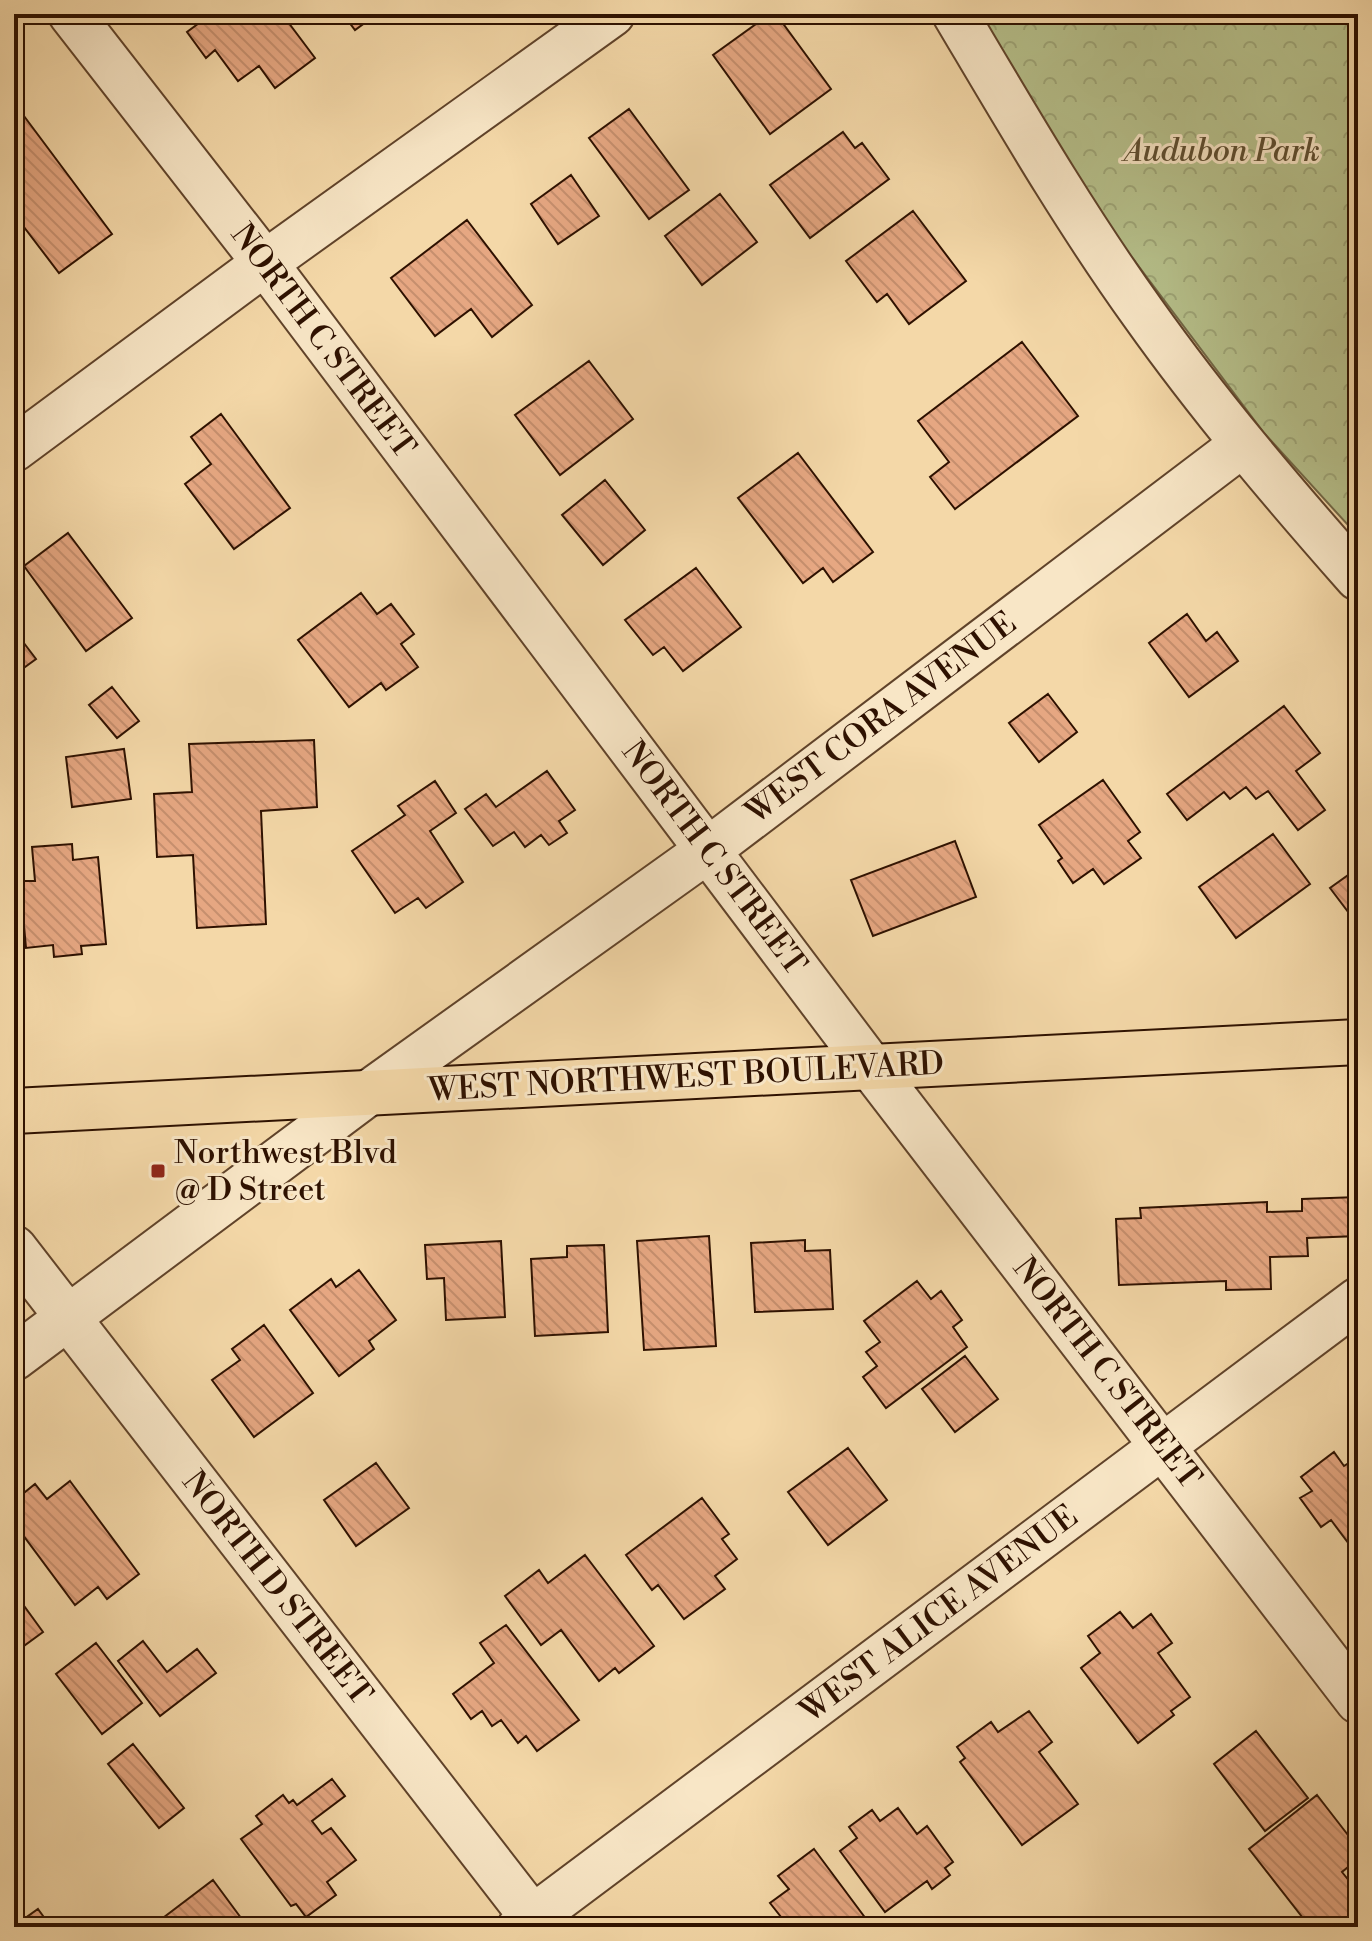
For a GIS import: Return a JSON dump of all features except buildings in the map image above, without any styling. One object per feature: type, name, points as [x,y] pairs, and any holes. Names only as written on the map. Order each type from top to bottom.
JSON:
[{"type":"main road","name":"WEST NORTHWEST BOULEVARD","points":[[14,1111],[1358,1042]]},
{"type":"street","name":"NORTH C STREET","points":[[71,14],[265,263],[871,1067],[1358,1701]]},
{"type":"street","points":[[14,449],[265,263],[612,14]]},
{"type":"street","points":[[955,14],[1050,175],[1126,288],[1243,444],[1358,578]]},
{"type":"street","name":"WEST CORA AVENUE","points":[[14,1358],[367,1094],[708,850],[1243,444]]},
{"type":"street","name":"NORTH D STREET","points":[[14,1248],[531,1924]]},
{"type":"street","name":"WEST ALICE AVENUE","points":[[531,1924],[1358,1300]]},
{"type":"green space","name":"Audubon Park","points":[[976,14],[1358,14],[1358,536],[1264,433],[1091,203]]},
{"type":"place","name":"Northwest Blvd @ D Street","points":[[158,1171]]}]
